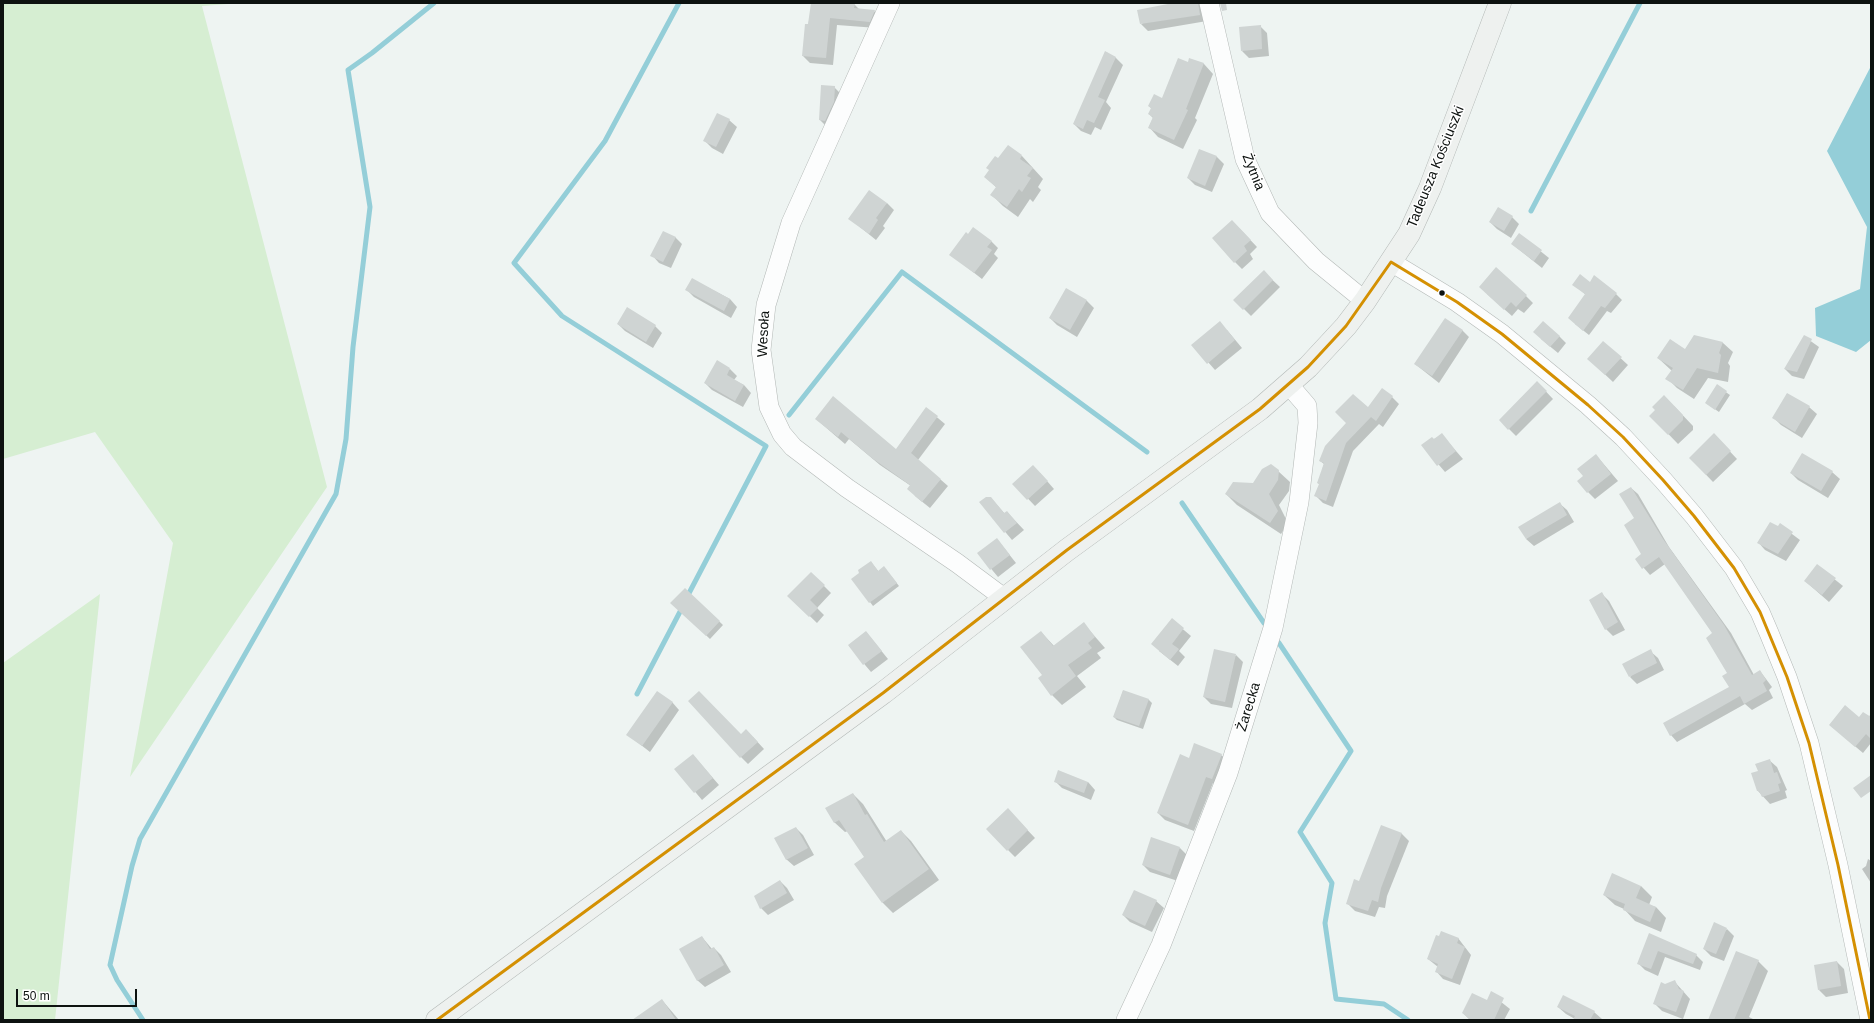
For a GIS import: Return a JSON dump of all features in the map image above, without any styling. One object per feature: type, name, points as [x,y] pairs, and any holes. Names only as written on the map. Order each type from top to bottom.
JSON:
[{"type":"main road","name":"Tadeusza Kościuszki","points":[[437,1020],[865,707],[1067,550],[1260,409],[1289,385],[1326,348],[1366,301],[1409,234],[1430,188],[1500,3]]},
{"type":"street","name":"Wesoła","points":[[890,3],[791,223],[766,305],[761,350],[769,407],[782,434],[793,447],[847,488],[957,563],[1004,598]]},
{"type":"street","name":"Żytnia","points":[[1209,3],[1245,159],[1270,213],[1316,261],[1366,301]]},
{"type":"street","points":[[1391,262],[1452,299],[1476,316],[1524,352],[1588,405],[1623,437],[1663,480],[1694,516],[1734,568],[1757,607],[1769,633],[1787,677],[1809,743],[1833,842],[1870,1020]]},
{"type":"street","name":"Żarecka","points":[[1126,1020],[1161,946],[1225,780],[1274,628],[1298,502],[1308,423],[1307,406],[1289,385]]},
{"type":"green space","points":[[3,3],[241,3],[202,6],[327,487],[130,777],[173,543],[95,432],[3,459]]},
{"type":"green space","points":[[100,594],[55,1020],[3,1020],[3,663]]},
{"type":"water","points":[[1871,66],[1871,340],[1856,352],[1816,336],[1815,308],[1860,289],[1867,227],[1827,151]]},
{"type":"building","points":[[811,3],[855,3],[854,8],[875,10],[870,22],[830,18],[826,58],[802,56],[805,24],[808,24]]},
{"type":"building","points":[[1173,3],[1198,3],[1200,15],[1140,24],[1137,10]]},
{"type":"building","points":[[1220,3],[1226,3],[1227,10],[1222,11]]},
{"type":"building","points":[[1261,25],[1262,49],[1241,51],[1239,27]]},
{"type":"building","points":[[1105,51],[1116,57],[1098,97],[1105,100],[1094,123],[1087,120],[1083,129],[1073,124]]},
{"type":"building","points":[[1178,58],[1188,62],[1189,58],[1204,63],[1186,109],[1188,110],[1174,140],[1148,128],[1153,117],[1148,114],[1151,108],[1148,106],[1154,94],[1162,98]]},
{"type":"building","points":[[821,85],[835,86],[834,102],[825,121],[819,120]]},
{"type":"building","points":[[717,113],[730,119],[716,147],[703,141]]},
{"type":"building","points":[[1008,145],[1022,155],[1020,159],[1033,168],[1027,176],[1031,178],[1022,192],[1019,189],[1007,207],[990,195],[996,187],[984,177],[989,170],[986,168],[995,156],[998,158]]},
{"type":"building","points":[[1199,149],[1217,156],[1205,186],[1187,178]]},
{"type":"building","points":[[869,190],[887,203],[876,218],[878,220],[869,234],[848,219]]},
{"type":"building","points":[[1498,207],[1513,216],[1504,231],[1489,222]]},
{"type":"building","points":[[1232,220],[1251,240],[1244,246],[1247,251],[1234,263],[1212,238]]},
{"type":"building","points":[[973,227],[992,241],[987,247],[992,250],[974,273],[949,255],[966,232],[968,234]]},
{"type":"building","points":[[663,231],[676,237],[663,262],[650,256]]},
{"type":"building","points":[[1519,233],[1542,250],[1534,261],[1511,244]]},
{"type":"building","points":[[1496,267],[1527,295],[1516,307],[1511,302],[1504,310],[1479,287]]},
{"type":"building","points":[[1264,270],[1273,280],[1243,310],[1233,300]]},
{"type":"building","points":[[1580,274],[1590,282],[1594,275],[1617,293],[1605,308],[1601,306],[1583,331],[1568,318],[1585,294],[1572,285]]},
{"type":"building","points":[[692,278],[730,299],[724,311],[685,290]]},
{"type":"building","points":[[1066,288],[1087,300],[1070,330],[1049,318]]},
{"type":"building","points":[[627,307],[656,325],[646,342],[617,324]]},
{"type":"building","points":[[1445,318],[1463,330],[1432,376],[1414,364]]},
{"type":"building","points":[[1220,321],[1235,340],[1207,364],[1191,345]]},
{"type":"building","points":[[1543,321],[1560,336],[1550,347],[1533,332]]},
{"type":"building","points":[[1694,335],[1723,342],[1719,353],[1721,355],[1718,373],[1697,368],[1683,390],[1665,379],[1673,368],[1657,358],[1670,339],[1685,349]]},
{"type":"building","points":[[1804,335],[1812,339],[1797,372],[1784,369]]},
{"type":"building","points":[[1603,341],[1622,357],[1605,375],[1587,359]]},
{"type":"building","points":[[717,360],[730,368],[727,375],[744,385],[735,401],[704,383]]},
{"type":"building","points":[[1537,381],[1547,391],[1508,430],[1499,420]]},
{"type":"building","points":[[1717,384],[1727,391],[1715,410],[1705,403]]},
{"type":"building","points":[[1382,388],[1393,396],[1376,421],[1371,417],[1346,443],[1326,501],[1314,496],[1319,484],[1317,483],[1324,463],[1319,461],[1325,446],[1346,423],[1335,412],[1353,394],[1368,407]]},
{"type":"building","points":[[1787,393],[1810,406],[1795,432],[1772,418]]},
{"type":"building","points":[[1664,395],[1683,415],[1683,420],[1668,435],[1649,416],[1655,410],[1652,407]]},
{"type":"building","points":[[833,396],[896,449],[926,407],[938,416],[911,453],[941,479],[922,502],[907,489],[910,485],[872,458],[841,432],[838,437],[815,419]]},
{"type":"building","points":[[1442,433],[1456,451],[1437,466],[1421,445],[1432,437],[1434,439]]},
{"type":"building","points":[[1714,433],[1731,451],[1706,475],[1689,458]]},
{"type":"building","points":[[1802,453],[1833,471],[1821,491],[1790,473]]},
{"type":"building","points":[[1596,454],[1611,474],[1587,493],[1577,481],[1583,476],[1577,469]]},
{"type":"building","points":[[1271,464],[1279,470],[1278,480],[1269,494],[1278,511],[1270,523],[1225,494],[1233,482],[1253,483],[1262,469]]},
{"type":"building","points":[[1033,465],[1048,481],[1027,500],[1012,484]]},
{"type":"building","points":[[1631,487],[1663,539],[1724,625],[1752,675],[1760,670],[1766,680],[1763,683],[1767,691],[1744,704],[1740,696],[1670,736],[1663,723],[1729,687],[1722,676],[1727,673],[1706,638],[1712,633],[1659,557],[1642,569],[1635,559],[1641,554],[1624,525],[1634,518],[1619,494]]},
{"type":"building","points":[[986,497],[991,497],[1004,513],[1007,511],[1017,523],[1004,533],[979,502]]},
{"type":"building","points":[[1560,502],[1567,515],[1526,539],[1518,527]]},
{"type":"building","points":[[1770,522],[1778,526],[1780,523],[1793,532],[1778,554],[1757,543]]},
{"type":"building","points":[[997,538],[1010,555],[990,570],[977,553]]},
{"type":"building","points":[[871,561],[878,571],[884,566],[897,583],[869,603],[851,579],[859,573],[858,570]]},
{"type":"building","points":[[1817,564],[1836,578],[1822,595],[1804,581]]},
{"type":"building","points":[[811,572],[825,585],[810,600],[818,608],[809,617],[787,596]]},
{"type":"building","points":[[685,588],[720,621],[706,636],[670,603]]},
{"type":"building","points":[[1602,592],[1618,622],[1605,630],[1589,600]]},
{"type":"building","points":[[1172,618],[1184,628],[1172,644],[1179,649],[1170,660],[1151,644]]},
{"type":"building","points":[[1084,622],[1095,637],[1088,643],[1092,648],[1068,665],[1076,676],[1051,696],[1038,678],[1042,675],[1020,647],[1041,631],[1053,646]]},
{"type":"building","points":[[866,631],[882,651],[863,665],[848,645]]},
{"type":"building","points":[[1214,649],[1236,654],[1225,702],[1203,697]]},
{"type":"building","points":[[1651,649],[1657,663],[1629,677],[1622,664]]},
{"type":"building","points":[[1123,690],[1149,699],[1139,726],[1113,717]]},
{"type":"building","points":[[657,691],[673,702],[642,746],[626,735]]},
{"type":"building","points":[[699,691],[741,734],[746,729],[758,742],[740,758],[688,701]]},
{"type":"building","points":[[1845,705],[1859,717],[1863,712],[1871,717],[1871,739],[1866,734],[1855,747],[1829,725]]},
{"type":"building","points":[[1194,743],[1222,754],[1212,779],[1206,777],[1188,825],[1157,813],[1180,754],[1189,758]]},
{"type":"building","points":[[693,754],[713,778],[694,793],[674,769]]},
{"type":"building","points":[[1770,759],[1774,773],[1777,772],[1781,783],[1778,784],[1780,791],[1762,797],[1759,791],[1757,791],[1751,773],[1758,771],[1755,764]]},
{"type":"building","points":[[1058,770],[1088,782],[1084,793],[1054,782]]},
{"type":"building","points":[[1871,775],[1871,791],[1861,798],[1853,788]]},
{"type":"building","points":[[853,793],[865,815],[867,814],[884,842],[901,830],[929,869],[882,903],[854,864],[864,857],[839,820],[834,823],[825,808]]},
{"type":"building","points":[[1008,808],[1028,830],[1007,851],[986,829]]},
{"type":"building","points":[[1381,825],[1402,833],[1381,888],[1378,902],[1372,900],[1368,911],[1346,904],[1354,879],[1359,881]]},
{"type":"building","points":[[796,827],[808,848],[786,860],[774,838]]},
{"type":"building","points":[[1151,837],[1180,847],[1170,875],[1142,865]]},
{"type":"building","points":[[1612,873],[1641,886],[1636,898],[1656,907],[1650,922],[1623,910],[1625,904],[1603,895]]},
{"type":"building","points":[[780,880],[787,893],[760,909],[754,896]]},
{"type":"building","points":[[1134,890],[1157,900],[1145,926],[1122,915]]},
{"type":"building","points":[[1714,922],[1727,928],[1716,954],[1703,949]]},
{"type":"building","points":[[1441,931],[1459,938],[1457,943],[1465,947],[1452,979],[1435,972],[1438,964],[1427,959],[1436,935],[1439,936]]},
{"type":"building","points":[[1649,933],[1697,954],[1693,964],[1658,951],[1651,969],[1637,964]]},
{"type":"building","points":[[702,936],[710,949],[714,947],[724,965],[697,981],[679,949]]},
{"type":"building","points":[[1736,951],[1759,960],[1734,1020],[1708,1020]]},
{"type":"building","points":[[1837,961],[1841,986],[1818,990],[1814,965]]},
{"type":"building","points":[[1675,980],[1679,989],[1684,991],[1676,1012],[1653,1004],[1661,982],[1665,984]]},
{"type":"building","points":[[1491,991],[1504,998],[1494,1020],[1471,1020],[1462,1013],[1472,993],[1487,1000]]},
{"type":"building","points":[[1563,995],[1595,1011],[1590,1020],[1573,1020],[1575,1016],[1557,1007]]},
{"type":"building","points":[[662,999],[676,1020],[632,1020]]},
{"type":"waterway","points":[[143,1020],[117,980],[110,965],[132,866],[140,839],[336,494],[346,439],[353,347],[370,207],[348,70],[372,53],[434,3]]},
{"type":"waterway","points":[[679,3],[605,141],[514,263],[562,316],[766,446],[687,597]]},
{"type":"waterway","points":[[1531,211],[1640,3]]},
{"type":"waterway","points":[[789,415],[902,272],[1147,452]]},
{"type":"waterway","points":[[1182,503],[1264,623]]},
{"type":"waterway","points":[[637,694],[683,606]]},
{"type":"waterway","points":[[1279,643],[1351,751],[1300,832],[1332,883],[1325,923],[1336,999],[1384,1004],[1408,1020]]},
{"type":"transit line","points":[[437,1020],[883,693],[1067,550],[1260,409],[1308,367],[1346,326],[1391,262],[1457,302],[1502,334],[1588,405],[1623,437],[1663,480],[1694,516],[1734,568],[1760,612],[1787,677],[1809,743],[1838,865],[1870,1020]]}]
